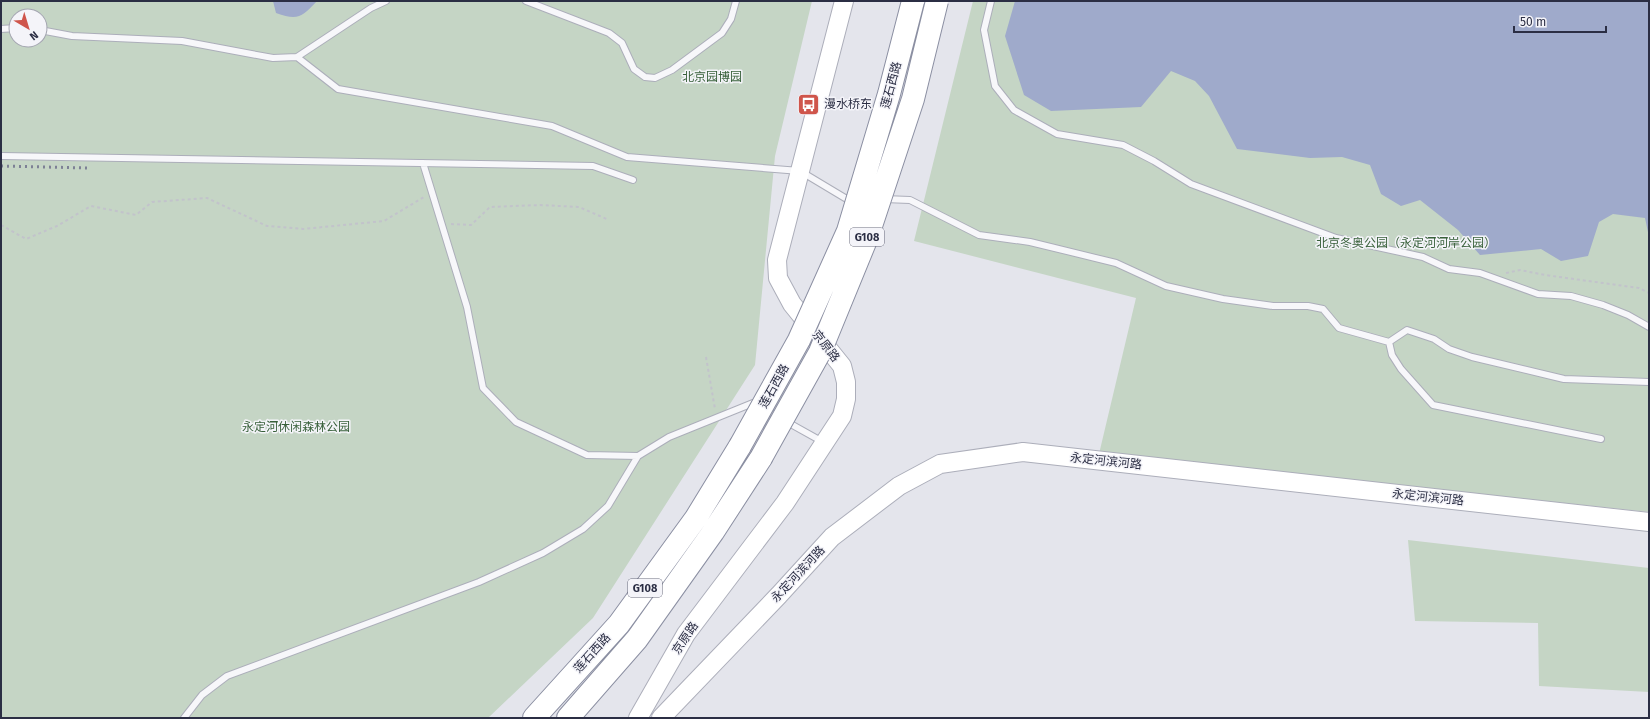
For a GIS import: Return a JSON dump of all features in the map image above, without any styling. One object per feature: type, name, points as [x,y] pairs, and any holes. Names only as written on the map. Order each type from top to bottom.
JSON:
[{"type":"highway","name":"莲石西路","points":[[534,718],[619,624],[696,518],[740,446],[799,340],[848,231],[889,94],[913,1]]},
{"type":"highway","name":"莲石西路","points":[[568,718],[637,639],[714,532],[761,458],[820,352],[868,235],[912,99],[937,1]]},
{"type":"street","name":"京原路","points":[[638,718],[686,634],[785,503],[842,416],[846,399],[846,382],[842,366],[792,304],[778,278],[778,260],[844,1]]},
{"type":"street","name":"永定河滨河路","points":[[661,718],[779,595],[832,537],[899,486],[940,464],[1023,452],[1649,522]]},
{"type":"lane","points":[[48,32],[72,36],[182,41],[273,58],[297,57],[371,8],[386,1]]},
{"type":"lane","points":[[526,1],[609,33],[622,43],[634,69],[645,77],[655,78],[672,70],[722,33],[731,19],[736,1]]},
{"type":"lane","points":[[991,1],[984,30],[995,86],[1014,110],[1058,134],[1123,145],[1154,161],[1191,184],[1336,238],[1423,256],[1449,270],[1480,273],[1538,294],[1571,296],[1603,305],[1628,315],[1649,327]]},
{"type":"lane","points":[[297,57],[338,89],[552,126],[627,157],[800,171],[845,198],[866,199]]},
{"type":"lane","points":[[1,156],[593,166],[633,180]]},
{"type":"lane","points":[[424,163],[467,307],[483,388],[516,422],[587,455],[638,456]]},
{"type":"lane","points":[[874,199],[910,200],[979,235],[1030,242],[1116,264],[1166,286],[1222,299],[1273,306],[1308,306],[1323,309],[1339,328],[1389,342],[1407,330],[1434,339],[1449,349],[1472,357],[1564,379],[1649,382]]},
{"type":"lane","points":[[1389,342],[1392,355],[1401,369],[1433,405],[1601,439]]},
{"type":"lane","points":[[184,718],[202,695],[227,676],[479,582],[543,553],[583,529],[608,506],[638,456],[669,438],[753,403],[824,443]]},
{"type":"path","points":[[1,225],[26,239],[57,226],[91,206],[136,215],[152,202],[207,198],[267,226],[303,229],[384,221],[432,192]]},
{"type":"path","points":[[442,224],[471,225],[490,207],[540,205],[579,207],[609,220]]},
{"type":"path","points":[[1489,276],[1520,270],[1545,275],[1639,288],[1649,293]]},
{"type":"path","points":[[706,357],[716,418]]},
{"type":"green space","name":"永定河休闲森林公园","points":[[1,1],[812,1],[775,156],[755,365],[593,618],[488,718],[1,718]]},
{"type":"green space","name":"北京冬奥公园（永定河河岸公园）","points":[[973,1],[1649,1],[1649,512],[1099,454],[1136,298],[914,241]]},
{"type":"green space","points":[[1408,540],[1649,568],[1649,692],[1539,686],[1538,623],[1415,621]]},
{"type":"water","points":[[273,1],[317,1],[303,14],[290,17],[276,13]]},
{"type":"water","points":[[1015,1],[1649,1],[1649,237],[1645,218],[1613,214],[1599,222],[1588,256],[1561,261],[1541,249],[1480,255],[1458,230],[1420,200],[1401,206],[1381,194],[1370,165],[1342,157],[1310,158],[1237,149],[1209,96],[1195,81],[1171,71],[1141,107],[1051,111],[1024,95],[1005,36]]},
{"type":"railway","points":[[1,166],[89,168]]},
{"type":"place","name":"漫水桥东","points":[[808,104]]},
{"type":"park label","name":"北京园博园","points":[[712,77]]}]
